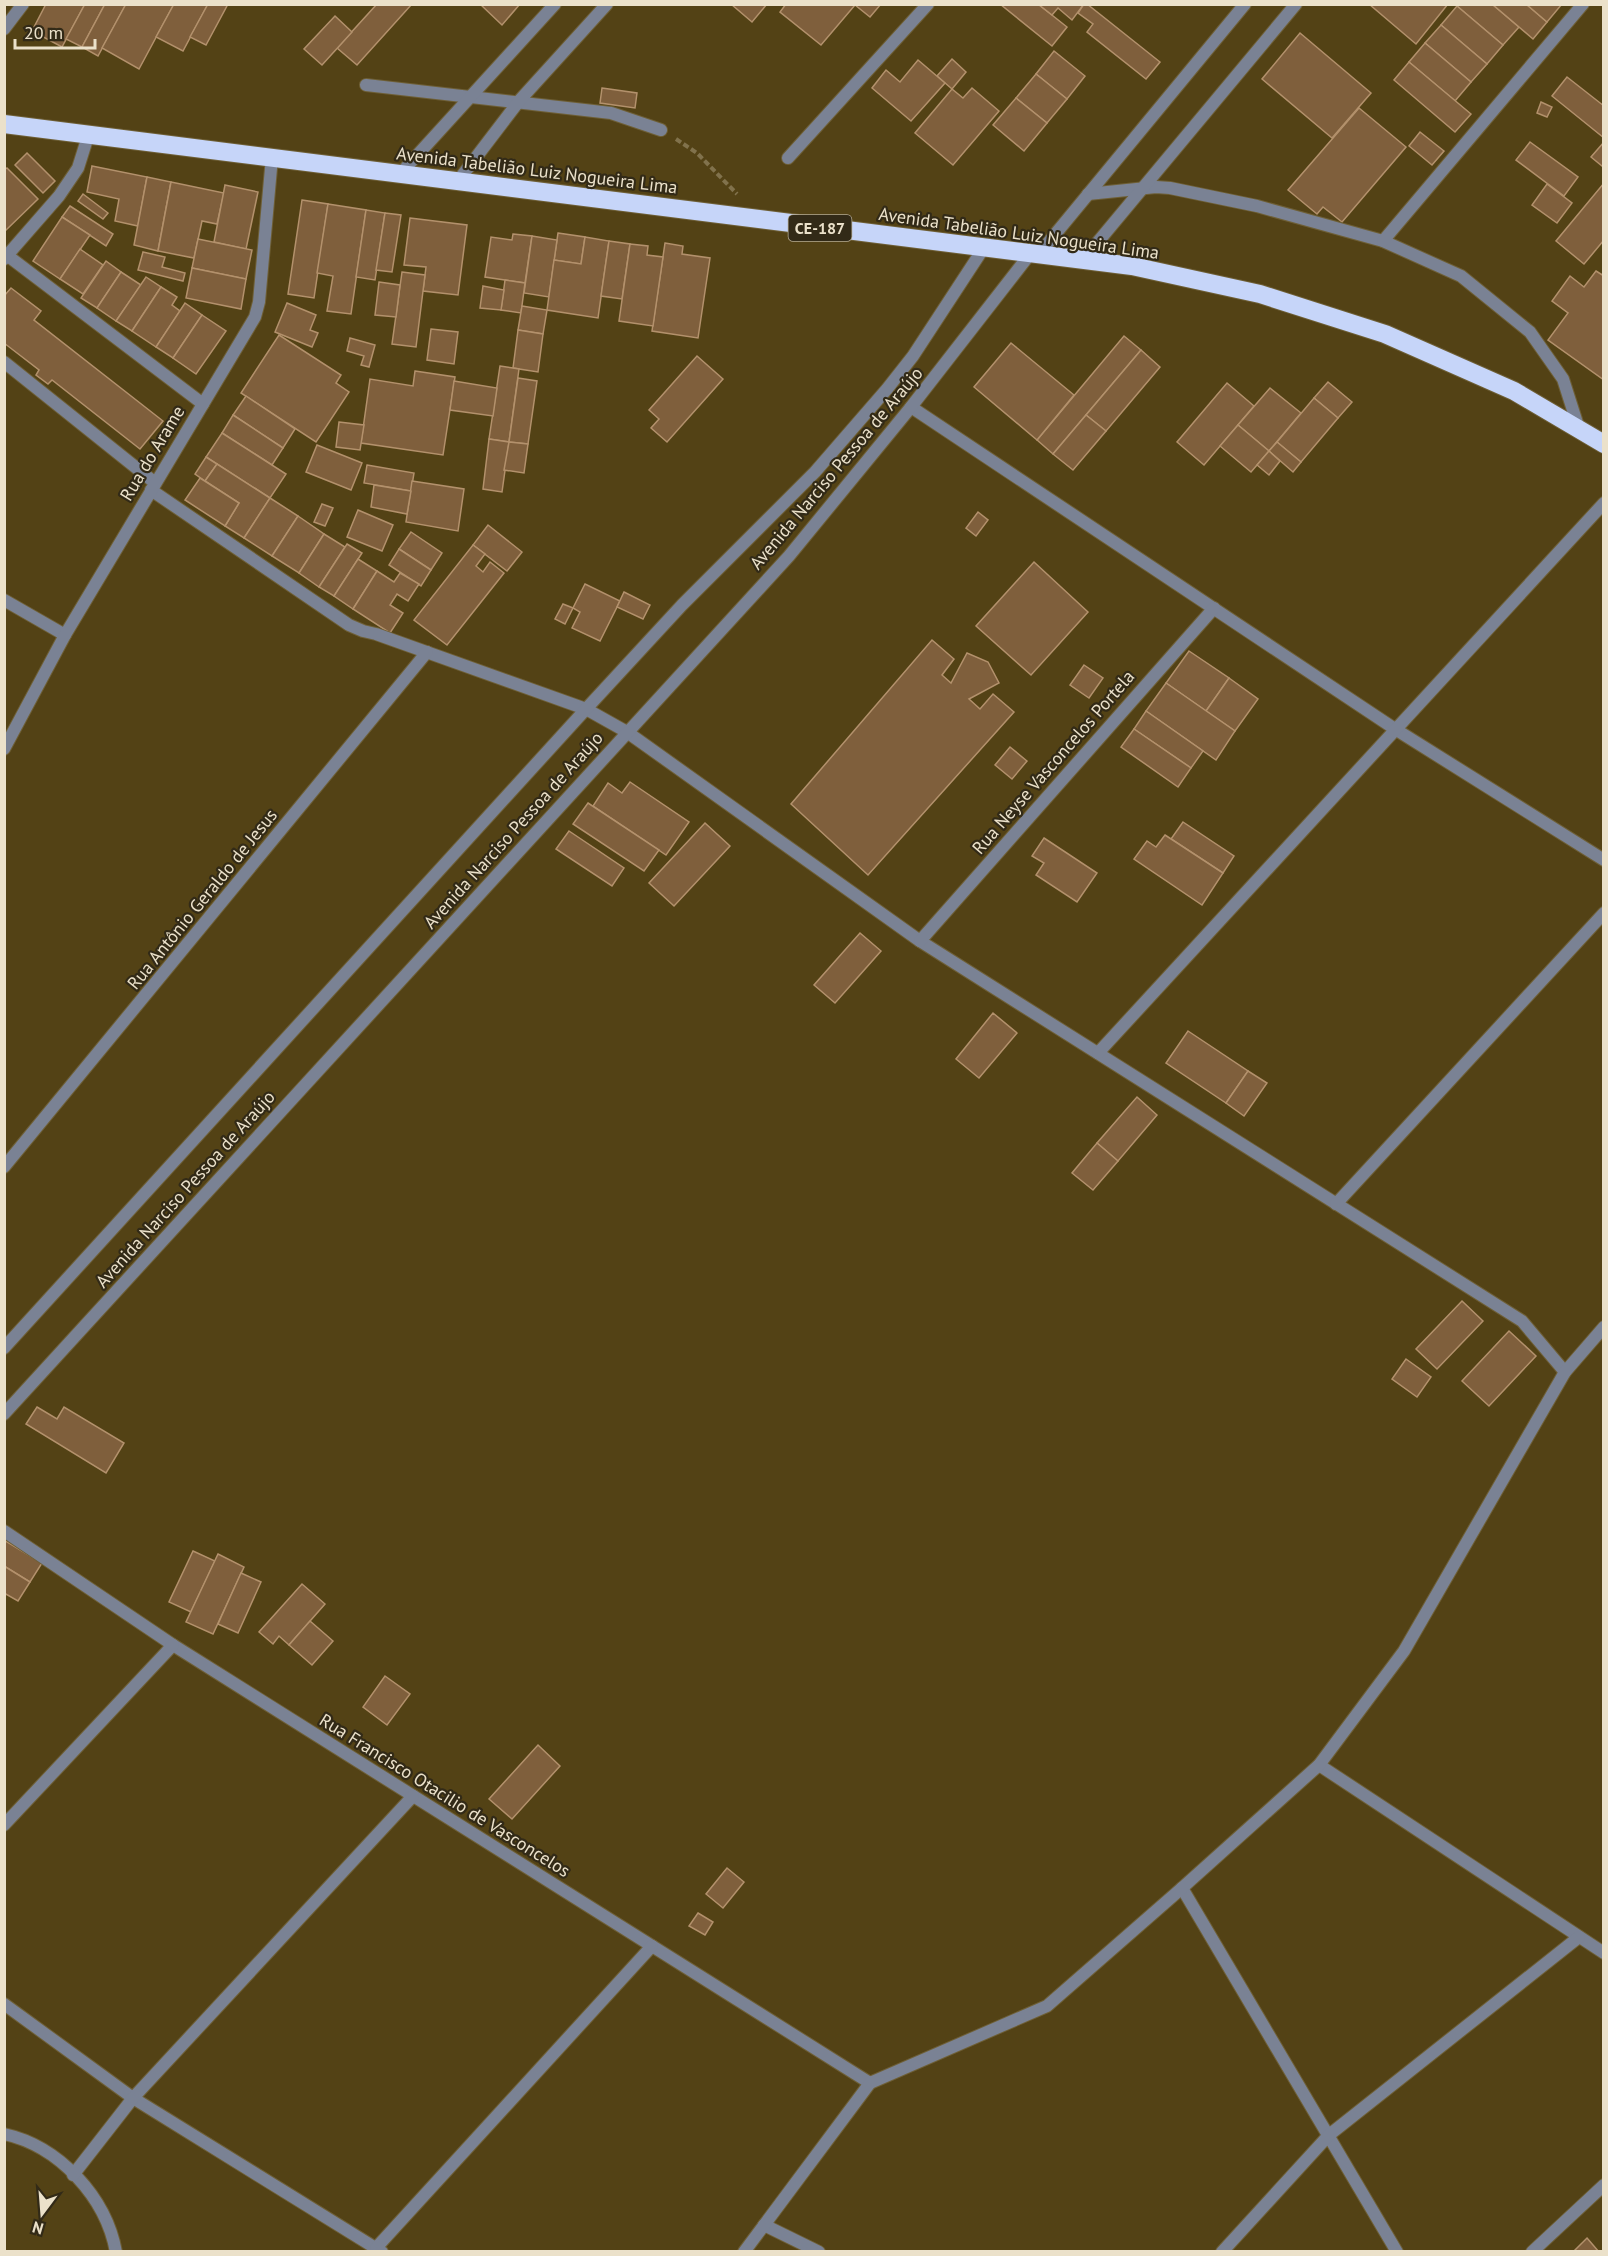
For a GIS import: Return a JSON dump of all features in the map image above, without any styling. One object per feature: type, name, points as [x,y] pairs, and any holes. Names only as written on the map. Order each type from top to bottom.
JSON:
[{"type":"highway","name":"Avenida Tabelião Luiz Nogueira Lima","points":[[4,124],[1132,266],[1260,294],[1385,334],[1514,391],[1604,444]]},
{"type":"street","points":[[4,29],[23,4]]},
{"type":"street","points":[[401,173],[472,98],[555,4]]},
{"type":"street","points":[[458,181],[519,101],[607,4]]},
{"type":"street","points":[[788,158],[928,4]]},
{"type":"street","name":"Avenida Narciso Pessoa de Araújo","points":[[4,1414],[789,556],[1034,255],[1088,194],[1245,4]]},
{"type":"street","points":[[1082,261],[1296,4]]},
{"type":"street","points":[[1383,241],[1583,4]]},
{"type":"street","points":[[366,85],[611,113],[661,130]]},
{"type":"street","points":[[89,133],[78,168],[59,196],[6,258],[203,404]]},
{"type":"street","name":"Rua do Arame","points":[[4,749],[66,635],[255,316],[259,302],[272,157]]},
{"type":"street","points":[[1088,194],[1156,187],[1257,206],[1383,241],[1461,276],[1530,332],[1563,379],[1579,429]]},
{"type":"street","name":"Avenida Narciso Pessoa de Araújo","points":[[4,1348],[682,605],[814,472],[913,356],[983,249]]},
{"type":"street","points":[[4,362],[153,486],[349,625],[363,632],[586,709],[627,732],[920,941],[1522,1321],[1565,1372]]},
{"type":"street","points":[[912,407],[1395,729],[1604,860]]},
{"type":"street","points":[[1098,1053],[1604,503]]},
{"type":"street","points":[[4,600],[66,635]]},
{"type":"street","name":"Rua Neyse Vasconcelos Portela","points":[[920,941],[1214,608]]},
{"type":"street","name":"Rua Antônio Geraldo de Jesus","points":[[4,1167],[426,652]]},
{"type":"street","points":[[1336,1204],[1604,913]]},
{"type":"street","points":[[744,2252],[870,2083],[1047,2006],[1319,1764],[1404,1651],[1565,1372],[1604,1327]]},
{"type":"street","name":"Rua Francisco Otacilio de Vasconcelos","points":[[4,1531],[173,1645],[870,2083]]},
{"type":"street","points":[[4,1825],[173,1645]]},
{"type":"street","points":[[1319,1764],[1604,1953]]},
{"type":"street","points":[[74,2175],[133,2098],[413,1796]]},
{"type":"street","points":[[1182,1888],[1397,2252]]},
{"type":"street","points":[[1222,2252],[1329,2135],[1579,1937]]},
{"type":"street","points":[[4,2004],[133,2098],[379,2250],[652,1946]]},
{"type":"street","points":[[4,2134],[19,2137],[59,2160],[92,2193],[113,2235],[116,2252]]},
{"type":"street","points":[[1532,2252],[1604,2185]]},
{"type":"street","points":[[764,2225],[819,2252]]},
{"type":"path","points":[[661,130],[697,153],[728,182],[759,220]]},
{"type":"building","points":[[46,4],[85,4],[62,47],[32,31]]},
{"type":"building","points":[[85,4],[105,4],[82,47],[66,39]]},
{"type":"building","points":[[105,4],[126,4],[98,56],[82,47]]},
{"type":"building","points":[[126,4],[174,4],[139,69],[102,48]]},
{"type":"building","points":[[174,4],[208,4],[183,51],[156,37]]},
{"type":"building","points":[[208,4],[228,4],[206,45],[190,37]]},
{"type":"building","points":[[377,4],[412,4],[357,65],[337,48]]},
{"type":"building","points":[[480,4],[520,4],[502,25]]},
{"type":"building","points":[[731,4],[767,4],[752,22]]},
{"type":"building","points":[[786,4],[881,4],[870,17],[855,5],[821,45],[780,12]]},
{"type":"building","points":[[1000,4],[1038,4],[1067,27],[1052,46]]},
{"type":"building","points":[[1038,4],[1084,4],[1072,20],[1058,8],[1052,15]]},
{"type":"building","points":[[1084,4],[1087,4],[1160,62],[1146,79],[1087,32],[1093,24],[1078,13]]},
{"type":"building","points":[[1369,4],[1448,4],[1416,44]]},
{"type":"building","points":[[1458,4],[1492,4],[1519,27],[1503,45],[1457,6]]},
{"type":"building","points":[[1492,4],[1526,4],[1547,22],[1533,39]]},
{"type":"building","points":[[1526,4],[1562,4],[1547,22]]},
{"type":"building","points":[[1457,6],[1503,45],[1487,64],[1441,25]]},
{"type":"building","points":[[335,16],[352,32],[322,65],[304,49]]},
{"type":"building","points":[[1441,25],[1487,64],[1471,82],[1425,43]]},
{"type":"building","points":[[1300,33],[1371,93],[1332,138],[1262,79]]},
{"type":"building","points":[[1425,43],[1471,82],[1455,101],[1409,62]]},
{"type":"building","points":[[1054,51],[1085,76],[1067,99],[1036,74]]},
{"type":"building","points":[[952,59],[966,72],[952,89],[937,76]]},
{"type":"building","points":[[918,60],[945,83],[911,121],[872,88],[886,70],[900,82]]},
{"type":"building","points":[[1409,62],[1471,114],[1455,132],[1394,80]]},
{"type":"building","points":[[1036,74],[1067,99],[1047,123],[1016,98]]},
{"type":"building","points":[[1567,77],[1604,106],[1604,138],[1552,96]]},
{"type":"building","points":[[602,88],[637,93],[635,108],[600,103]]},
{"type":"building","points":[[972,88],[999,111],[953,165],[915,133],[952,89],[963,98]]},
{"type":"building","points":[[1016,98],[1047,123],[1024,151],[993,125]]},
{"type":"building","points":[[1541,102],[1552,107],[1547,117],[1537,113]]},
{"type":"building","points":[[1359,108],[1406,147],[1342,222],[1323,207],[1317,214],[1288,190]]},
{"type":"building","points":[[1420,132],[1444,151],[1432,165],[1409,146]]},
{"type":"building","points":[[1530,142],[1578,177],[1564,196],[1516,160]]},
{"type":"building","points":[[1604,142],[1604,164],[1602,166],[1591,157]]},
{"type":"building","points":[[27,153],[55,181],[43,193],[15,165]]},
{"type":"building","points":[[92,166],[147,177],[138,226],[115,221],[119,199],[87,192]]},
{"type":"building","points":[[7,168],[38,199],[4,232],[4,170]]},
{"type":"building","points":[[147,177],[171,182],[158,251],[134,245]]},
{"type":"building","points":[[171,182],[224,193],[217,224],[202,221],[194,258],[158,251]]},
{"type":"building","points":[[1604,183],[1604,240],[1584,264],[1556,241]]},
{"type":"building","points":[[1547,184],[1572,203],[1557,223],[1532,205]]},
{"type":"building","points":[[225,185],[258,192],[246,249],[214,242]]},
{"type":"building","points":[[83,194],[108,213],[103,219],[78,201]]},
{"type":"building","points":[[302,200],[328,204],[314,298],[288,294]]},
{"type":"building","points":[[328,204],[366,210],[351,314],[327,311],[333,276],[317,273]]},
{"type":"building","points":[[70,206],[113,234],[106,246],[62,217]]},
{"type":"building","points":[[366,210],[385,213],[375,280],[356,277]]},
{"type":"building","points":[[385,213],[401,215],[392,272],[376,270]]},
{"type":"building","points":[[62,217],[90,235],[60,279],[33,261]]},
{"type":"building","points":[[410,218],[467,225],[458,295],[423,291],[426,267],[404,265]]},
{"type":"building","points":[[558,233],[585,237],[581,264],[554,260]]},
{"type":"building","points":[[513,234],[532,236],[525,283],[485,277],[491,237],[512,240]]},
{"type":"building","points":[[532,236],[557,240],[549,297],[524,293]]},
{"type":"building","points":[[585,237],[609,241],[598,318],[547,310],[554,260],[581,264]]},
{"type":"building","points":[[198,239],[252,250],[246,279],[192,268]]},
{"type":"building","points":[[609,241],[630,244],[622,299],[601,296]]},
{"type":"building","points":[[665,243],[683,246],[682,254],[710,258],[698,338],[652,331]]},
{"type":"building","points":[[630,244],[648,246],[647,255],[663,257],[653,326],[619,321]]},
{"type":"building","points":[[80,249],[103,265],[83,294],[60,279]]},
{"type":"building","points":[[143,252],[165,257],[162,267],[185,273],[183,281],[138,270]]},
{"type":"building","points":[[106,261],[121,272],[97,308],[81,298]]},
{"type":"building","points":[[192,268],[246,279],[241,309],[186,298]]},
{"type":"building","points":[[1596,271],[1604,276],[1604,380],[1548,340],[1568,313],[1552,301],[1570,276],[1584,287]]},
{"type":"building","points":[[121,272],[141,285],[116,321],[97,308]]},
{"type":"building","points":[[402,272],[425,275],[416,347],[392,344]]},
{"type":"building","points":[[146,277],[161,287],[132,331],[116,321]]},
{"type":"building","points":[[505,280],[525,283],[521,313],[501,310]]},
{"type":"building","points":[[379,282],[400,285],[396,317],[375,315]]},
{"type":"building","points":[[483,286],[504,290],[501,310],[480,308]]},
{"type":"building","points":[[161,287],[177,297],[172,305],[180,311],[156,347],[132,331]]},
{"type":"building","points":[[11,288],[41,311],[34,320],[163,421],[140,449],[52,380],[48,384],[36,375],[39,370],[4,343],[4,296]]},
{"type":"building","points":[[185,303],[202,315],[173,358],[156,347]]},
{"type":"building","points":[[287,303],[316,315],[310,330],[318,333],[312,347],[275,332]]},
{"type":"building","points":[[522,306],[547,310],[543,334],[518,330]]},
{"type":"building","points":[[202,315],[226,331],[196,374],[173,358]]},
{"type":"building","points":[[431,329],[458,332],[454,364],[427,360]]},
{"type":"building","points":[[518,330],[543,334],[538,372],[513,368]]},
{"type":"building","points":[[279,335],[341,375],[336,383],[349,392],[316,442],[241,393]]},
{"type":"building","points":[[1124,336],[1141,350],[1053,454],[1037,440]]},
{"type":"building","points":[[350,338],[375,345],[369,367],[361,365],[364,356],[347,351]]},
{"type":"building","points":[[1011,343],[1074,395],[1037,440],[974,387]]},
{"type":"building","points":[[1141,350],[1160,367],[1106,431],[1086,415]]},
{"type":"building","points":[[697,356],[723,379],[667,442],[651,428],[659,419],[649,410]]},
{"type":"building","points":[[500,366],[519,369],[509,442],[489,439]]},
{"type":"building","points":[[415,371],[455,377],[443,455],[361,443],[370,379],[413,386]]},
{"type":"building","points":[[518,378],[537,381],[528,444],[509,442]]},
{"type":"building","points":[[454,381],[497,388],[493,416],[450,410]]},
{"type":"building","points":[[1328,382],[1352,402],[1338,418],[1314,398]]},
{"type":"building","points":[[1227,383],[1254,406],[1204,465],[1177,442]]},
{"type":"building","points":[[1270,388],[1301,413],[1269,451],[1238,425]]},
{"type":"building","points":[[246,396],[295,429],[283,448],[233,415]]},
{"type":"building","points":[[1314,398],[1338,418],[1301,462],[1277,442]]},
{"type":"building","points":[[233,415],[283,448],[272,465],[222,433]]},
{"type":"building","points":[[1086,415],[1106,431],[1073,470],[1053,454]]},
{"type":"building","points":[[339,422],[364,425],[360,450],[336,447]]},
{"type":"building","points":[[1238,425],[1269,451],[1251,472],[1220,446]]},
{"type":"building","points":[[222,433],[286,474],[270,498],[206,457]]},
{"type":"building","points":[[489,439],[509,442],[502,492],[483,489]]},
{"type":"building","points":[[509,442],[528,444],[524,473],[504,470]]},
{"type":"building","points":[[1277,442],[1301,462],[1293,472],[1269,451]]},
{"type":"building","points":[[317,445],[362,463],[351,490],[306,472]]},
{"type":"building","points":[[1269,451],[1280,461],[1269,475],[1257,465]]},
{"type":"building","points":[[206,457],[217,464],[205,481],[195,474]]},
{"type":"building","points":[[217,464],[270,498],[244,538],[225,526],[239,503],[205,481]]},
{"type":"building","points":[[367,465],[414,473],[411,491],[364,483]]},
{"type":"building","points":[[200,478],[239,503],[225,526],[185,500]]},
{"type":"building","points":[[412,481],[464,489],[458,531],[406,522]]},
{"type":"building","points":[[374,485],[411,491],[407,514],[371,507]]},
{"type":"building","points":[[270,498],[298,516],[272,556],[244,538]]},
{"type":"building","points":[[322,504],[333,508],[325,526],[314,522]]},
{"type":"building","points":[[358,510],[393,525],[382,551],[347,537]]},
{"type":"building","points":[[978,512],[988,520],[976,536],[966,528]]},
{"type":"building","points":[[298,516],[324,534],[299,573],[272,556]]},
{"type":"building","points":[[488,525],[522,552],[507,571],[473,545]]},
{"type":"building","points":[[411,532],[442,553],[431,570],[399,549]]},
{"type":"building","points":[[324,534],[345,547],[319,587],[299,573]]},
{"type":"building","points":[[347,544],[362,553],[334,596],[319,587]]},
{"type":"building","points":[[473,545],[485,554],[476,566],[483,572],[490,562],[504,573],[447,645],[414,620]]},
{"type":"building","points":[[399,549],[431,570],[421,586],[389,565]]},
{"type":"building","points":[[358,559],[377,571],[353,609],[334,596]]},
{"type":"building","points":[[1034,562],[1088,612],[1031,675],[976,626]]},
{"type":"building","points":[[377,571],[394,582],[400,573],[419,584],[408,601],[397,594],[390,605],[403,613],[390,633],[353,609]]},
{"type":"building","points":[[585,584],[620,601],[600,641],[572,628],[580,612],[573,608]]},
{"type":"building","points":[[624,592],[650,605],[643,619],[617,607]]},
{"type":"building","points":[[563,604],[573,608],[565,624],[555,619]]},
{"type":"building","points":[[932,640],[954,659],[942,675],[951,683],[967,653],[988,662],[999,683],[969,699],[980,709],[993,694],[1014,712],[868,875],[791,804]]},
{"type":"building","points":[[1189,651],[1229,678],[1206,711],[1166,683]]},
{"type":"building","points":[[1084,665],[1103,678],[1089,698],[1070,685]]},
{"type":"building","points":[[1229,678],[1258,699],[1235,731],[1206,711]]},
{"type":"building","points":[[1166,683],[1235,731],[1216,760],[1146,711]]},
{"type":"building","points":[[1146,711],[1203,751],[1191,768],[1134,729]]},
{"type":"building","points":[[1134,729],[1191,768],[1178,787],[1121,747]]},
{"type":"building","points":[[1010,747],[1027,761],[1012,779],[995,765]]},
{"type":"building","points":[[630,782],[689,822],[666,855],[593,806],[608,783],[622,793]]},
{"type":"building","points":[[588,803],[659,850],[644,871],[573,824]]},
{"type":"building","points":[[1183,822],[1234,856],[1223,873],[1171,839]]},
{"type":"building","points":[[705,823],[730,846],[674,906],[649,883]]},
{"type":"building","points":[[569,831],[624,868],[612,886],[556,849]]},
{"type":"building","points":[[1165,835],[1223,873],[1202,905],[1134,859],[1147,841],[1156,847]]},
{"type":"building","points":[[1044,838],[1097,873],[1077,902],[1036,875],[1044,863],[1032,856]]},
{"type":"building","points":[[860,933],[881,951],[835,1003],[814,985]]},
{"type":"building","points":[[993,1013],[1017,1033],[979,1078],[956,1059]]},
{"type":"building","points":[[1188,1031],[1248,1071],[1226,1103],[1166,1063]]},
{"type":"building","points":[[1248,1071],[1267,1083],[1244,1116],[1226,1103]]},
{"type":"building","points":[[1137,1097],[1157,1115],[1118,1161],[1097,1143]]},
{"type":"building","points":[[1097,1143],[1118,1161],[1093,1190],[1072,1173]]},
{"type":"building","points":[[1462,1301],[1483,1321],[1437,1369],[1416,1349]]},
{"type":"building","points":[[1509,1331],[1536,1356],[1489,1406],[1462,1381]]},
{"type":"building","points":[[1406,1359],[1431,1377],[1417,1397],[1392,1379]]},
{"type":"building","points":[[37,1407],[57,1419],[64,1407],[124,1443],[106,1473],[26,1424]]},
{"type":"building","points":[[4,1540],[42,1563],[30,1582],[4,1566]]},
{"type":"building","points":[[193,1551],[215,1561],[191,1612],[169,1602]]},
{"type":"building","points":[[218,1554],[244,1567],[213,1634],[186,1622]]},
{"type":"building","points":[[4,1566],[30,1582],[18,1601],[4,1593]]},
{"type":"building","points":[[241,1573],[261,1582],[238,1633],[218,1624]]},
{"type":"building","points":[[302,1584],[325,1604],[289,1645],[279,1636],[273,1644],[259,1632]]},
{"type":"building","points":[[310,1621],[333,1641],[312,1665],[289,1645]]},
{"type":"building","points":[[385,1676],[410,1694],[387,1725],[363,1707]]},
{"type":"building","points":[[538,1745],[560,1766],[512,1819],[489,1799]]},
{"type":"building","points":[[727,1868],[744,1882],[723,1908],[706,1894]]},
{"type":"building","points":[[698,1913],[713,1922],[705,1935],[689,1926]]},
{"type":"building","points":[[1587,2238],[1599,2252],[1573,2252]]}]
